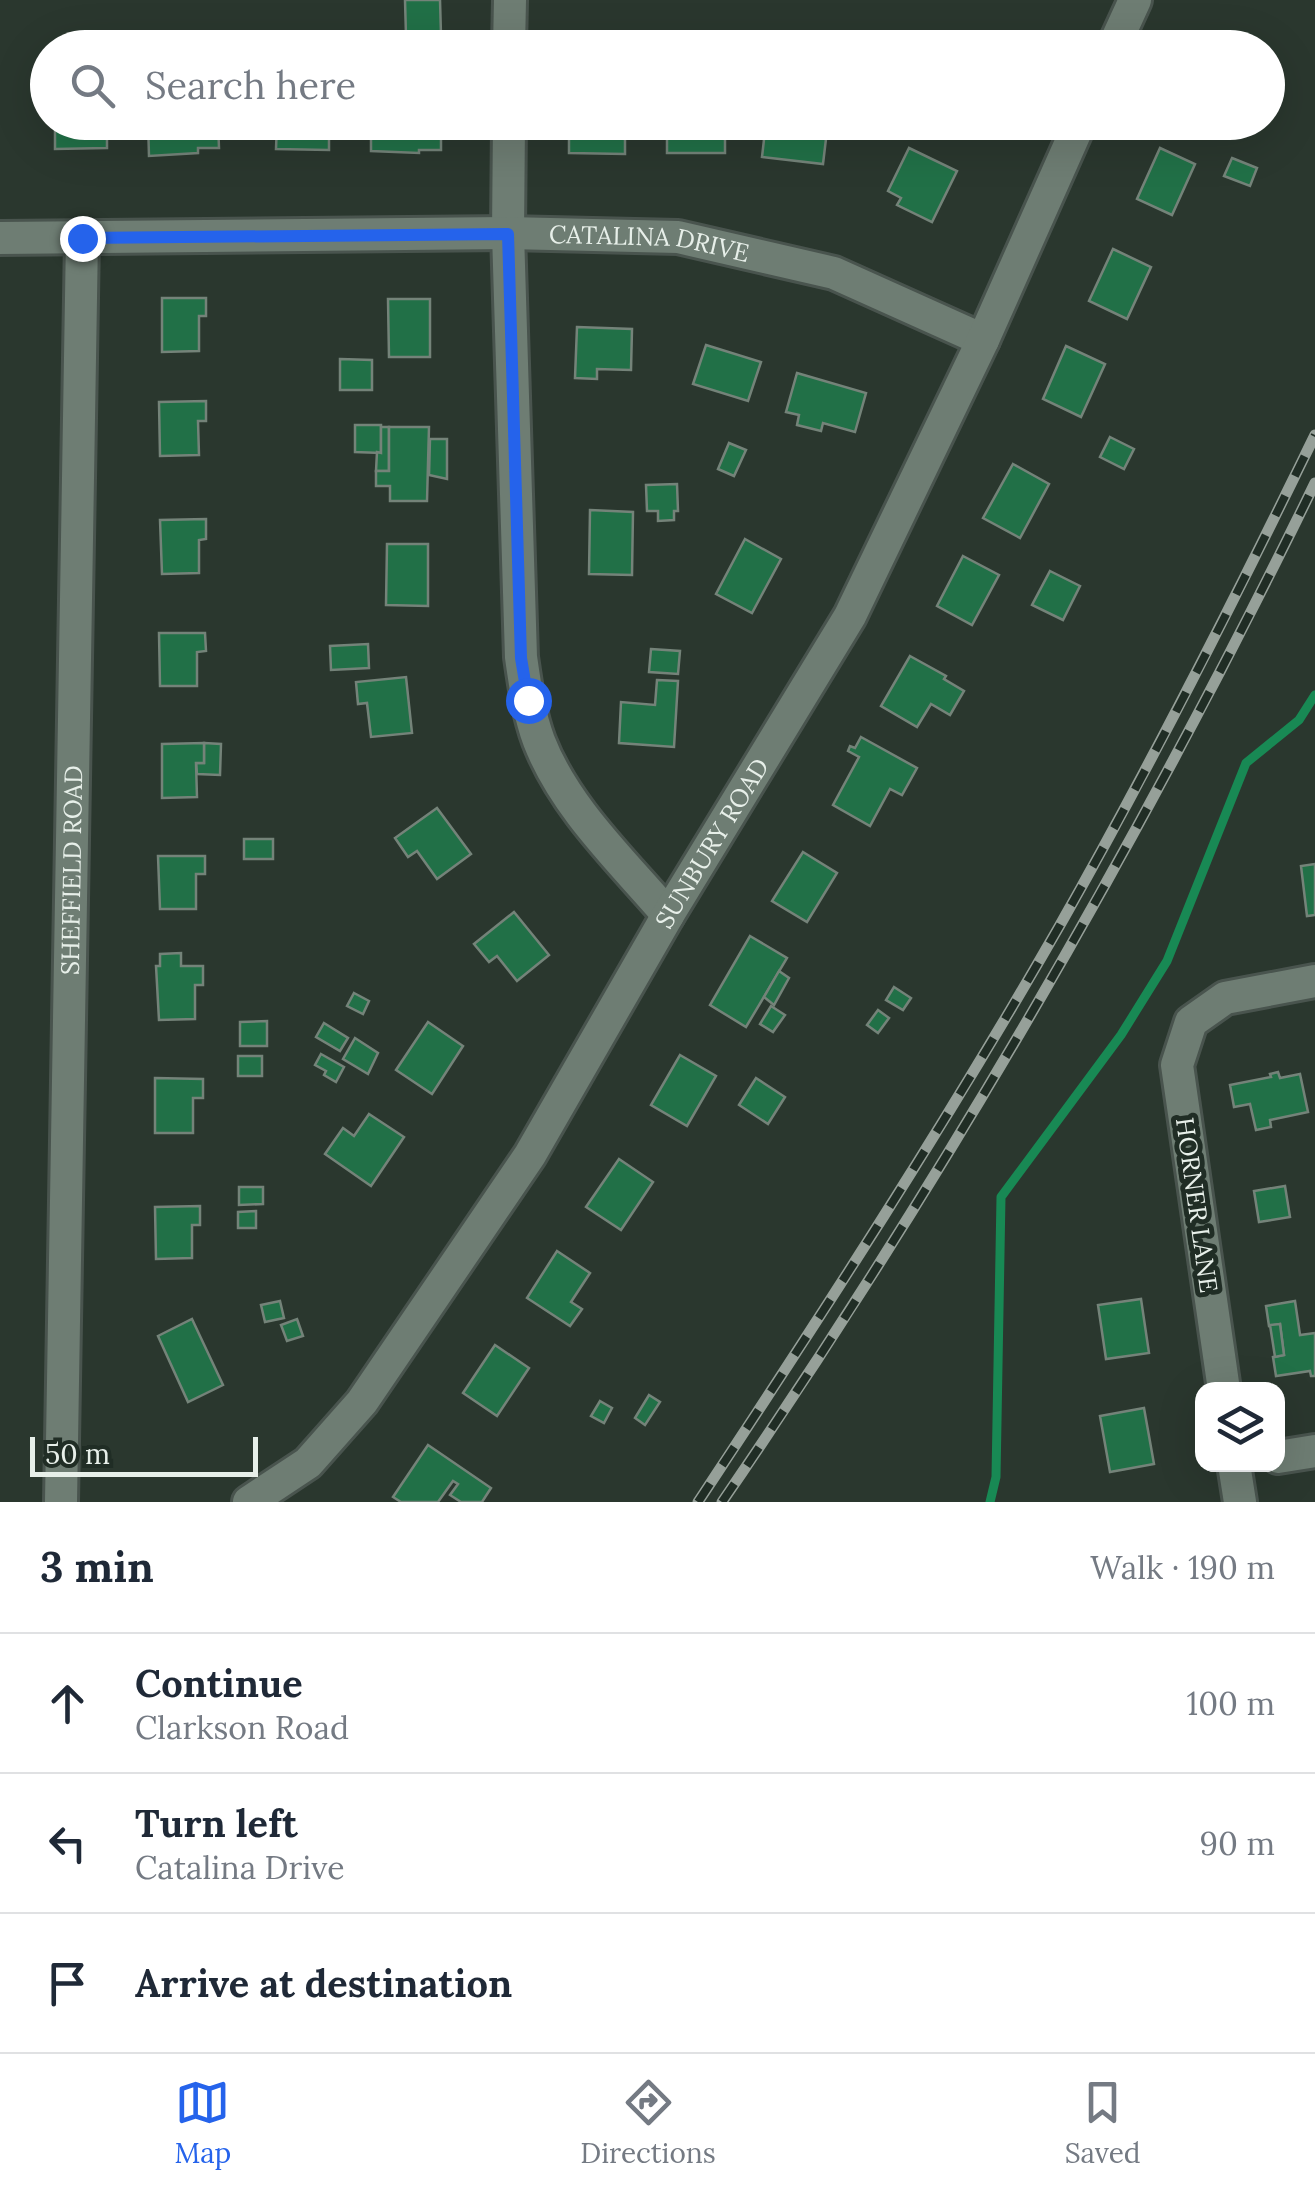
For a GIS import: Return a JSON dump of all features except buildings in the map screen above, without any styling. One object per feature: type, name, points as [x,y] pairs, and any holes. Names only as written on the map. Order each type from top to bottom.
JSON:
[{"type":"street","points":[[509,30],[510,0]]},
{"type":"street","points":[[1122,30],[1134,0]]},
{"type":"street","points":[[509,140],[508,234],[521,658],[528,700],[539,742],[562,785],[585,819],[668,914]]},
{"type":"street","name":"SUNBURY ROAD","points":[[249,1502],[308,1463],[362,1402],[530,1155],[668,914],[850,616],[983,340],[1072,140]]},
{"type":"street","name":"CATALINA DRIVE","points":[[0,238],[508,234],[678,237],[834,272],[983,340]]},
{"type":"street","name":"SHEFFIELD ROAD","points":[[61,1502],[82,238]]},
{"type":"street","name":"HORNER LANE","points":[[1223,1382],[1176,1064],[1191,1022],[1225,998],[1315,981]]},
{"type":"street","points":[[1285,1456],[1315,1451]]},
{"type":"street","points":[[1235,1472],[1240,1502]]},
{"type":"waterway","points":[[990,1502],[996,1477],[1001,1197],[1121,1035],[1167,961],[1246,763],[1299,720],[1315,695]]},
{"type":"railway","points":[[698,1502],[884,1216],[1060,925],[1191,682],[1315,435]]},
{"type":"railway","points":[[722,1502],[884,1256],[1037,1003],[1181,746],[1315,483]]},
{"type":"route","points":[[82,238],[508,234],[521,658],[528,700]]}]
